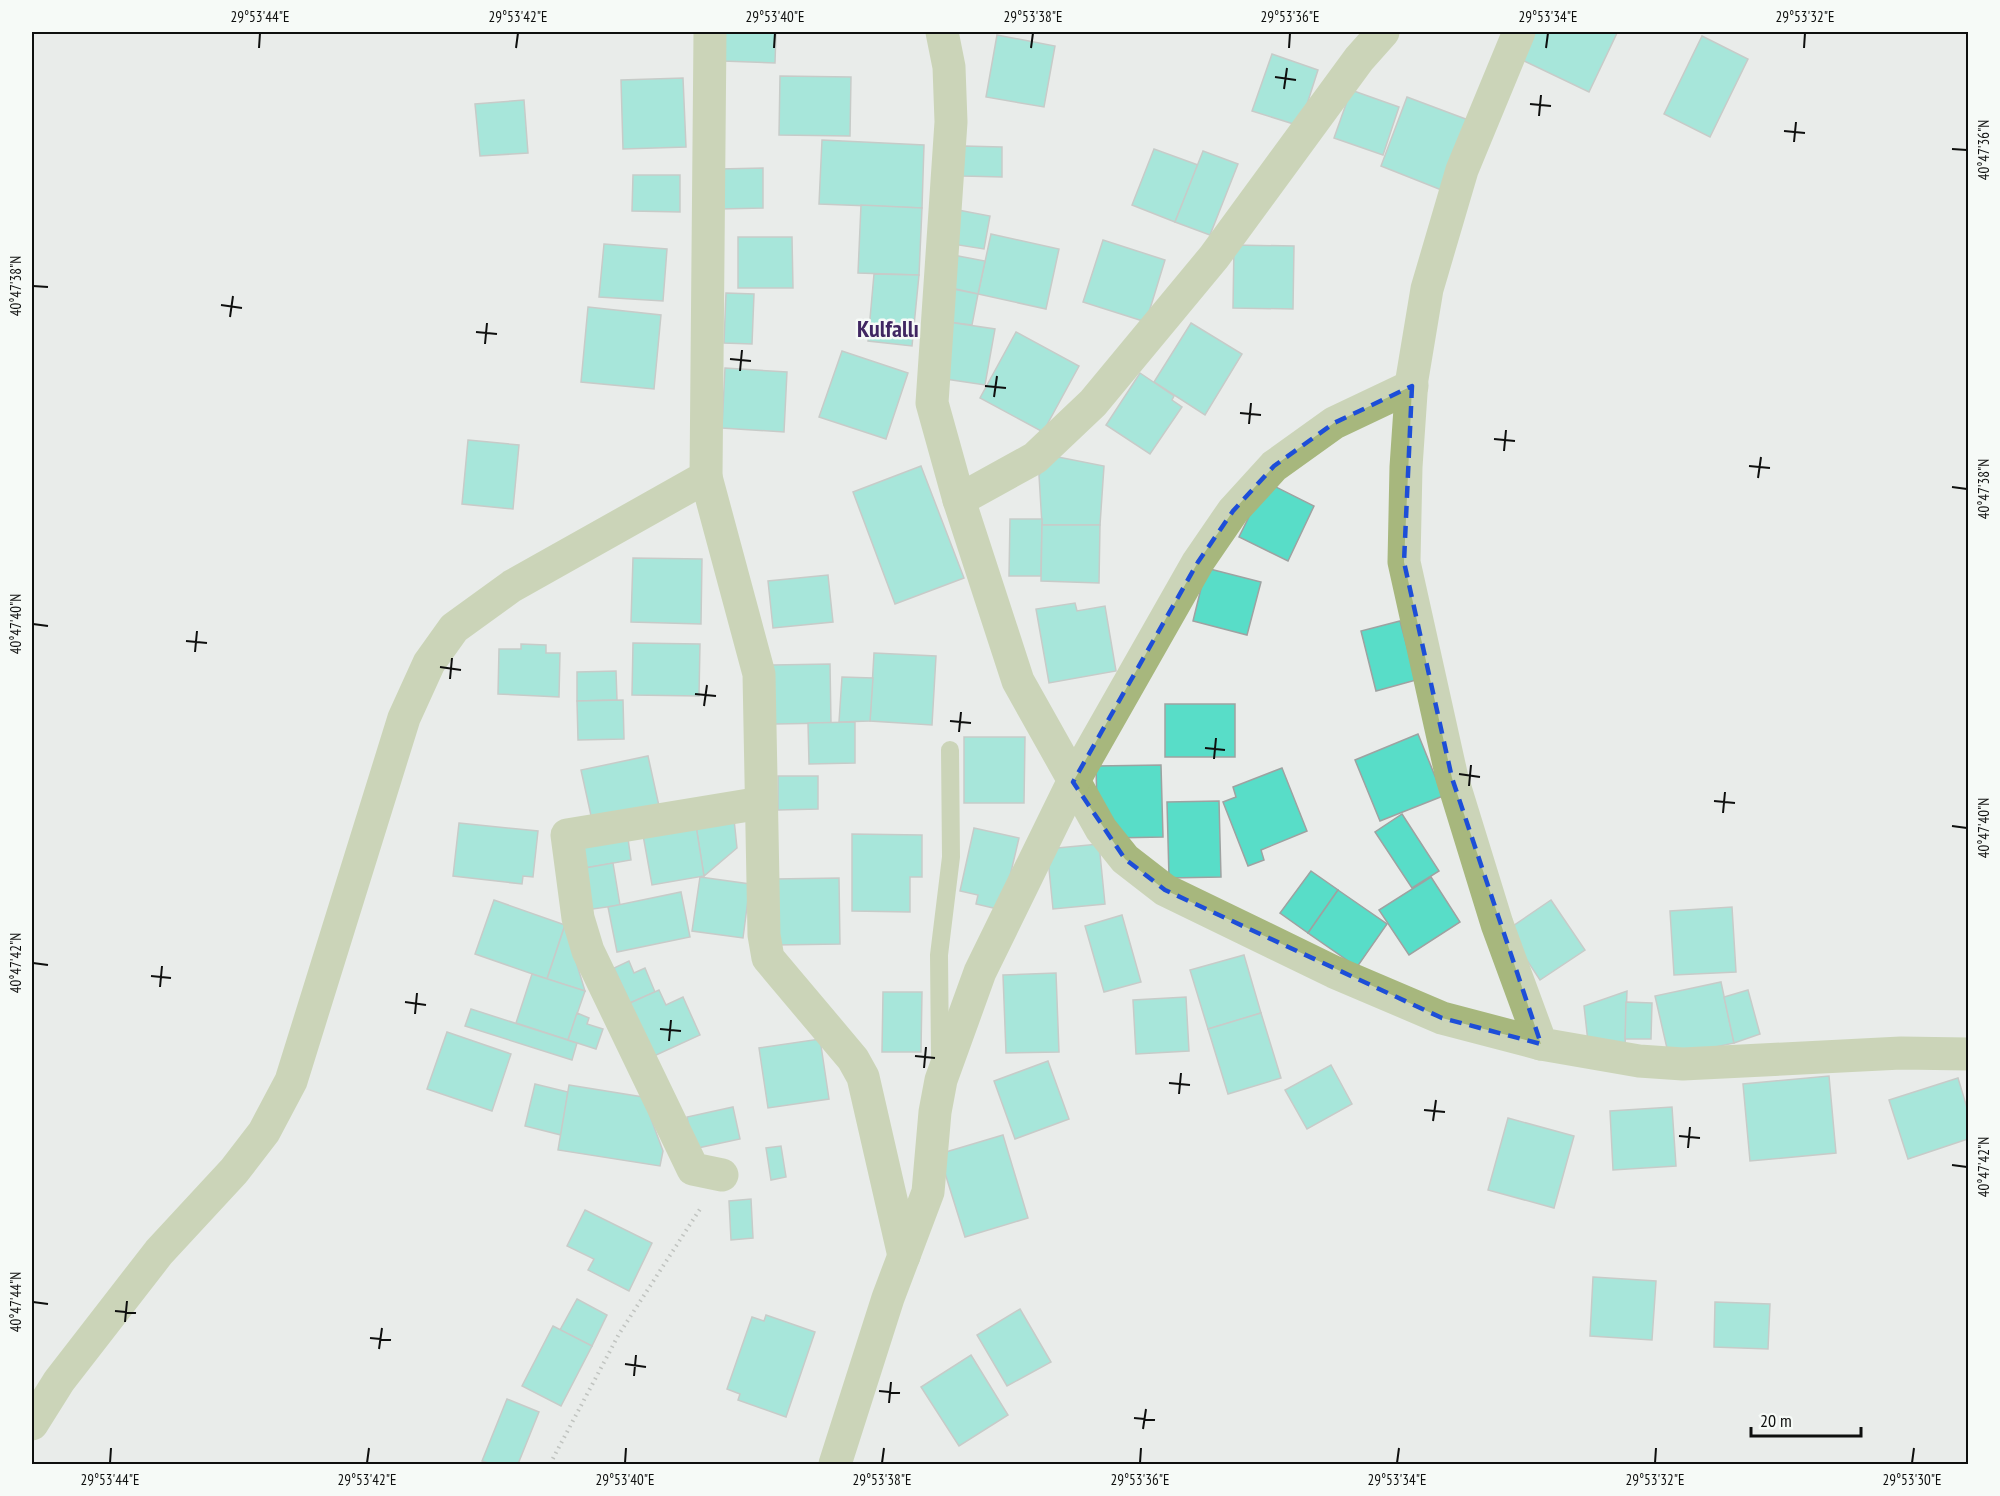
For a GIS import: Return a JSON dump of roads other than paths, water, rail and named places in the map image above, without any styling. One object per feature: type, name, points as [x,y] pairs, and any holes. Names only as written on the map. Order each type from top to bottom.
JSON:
[{"type":"street","points":[[710,32],[706,477],[759,674],[764,935],[768,958],[853,1059],[863,1077],[904,1256]]},
{"type":"street","points":[[942,32],[949,67],[951,122],[932,403],[958,500],[1018,681],[1073,782],[1101,828],[1125,859],[1165,890],[1334,972],[1442,1018],[1540,1044],[1639,1061],[1683,1064],[1900,1053],[1968,1054]]},
{"type":"street","points":[[958,500],[1035,458],[1093,403],[1214,257],[1359,59],[1383,32]]},
{"type":"street","points":[[1519,32],[1462,170],[1427,289],[1412,386],[1406,467],[1404,562],[1452,778],[1497,924],[1540,1044]]},
{"type":"street","points":[[835,1464],[928,1191],[934,1112],[941,1080],[980,972],[1073,782],[1198,562],[1233,511],[1274,466],[1334,423],[1412,386]]},
{"type":"street","points":[[32,1424],[59,1381],[159,1252],[234,1171],[264,1132],[291,1081],[404,718],[429,663],[441,645],[454,628],[512,586],[706,477]]},
{"type":"street","points":[[722,1175],[693,1169],[599,976],[578,918],[567,835],[761,803]]},
{"type":"lane","points":[[941,1080],[939,955],[951,857],[950,750]]},
{"type":"district","name":"Kulfallı","points":[[888,329]]}]
